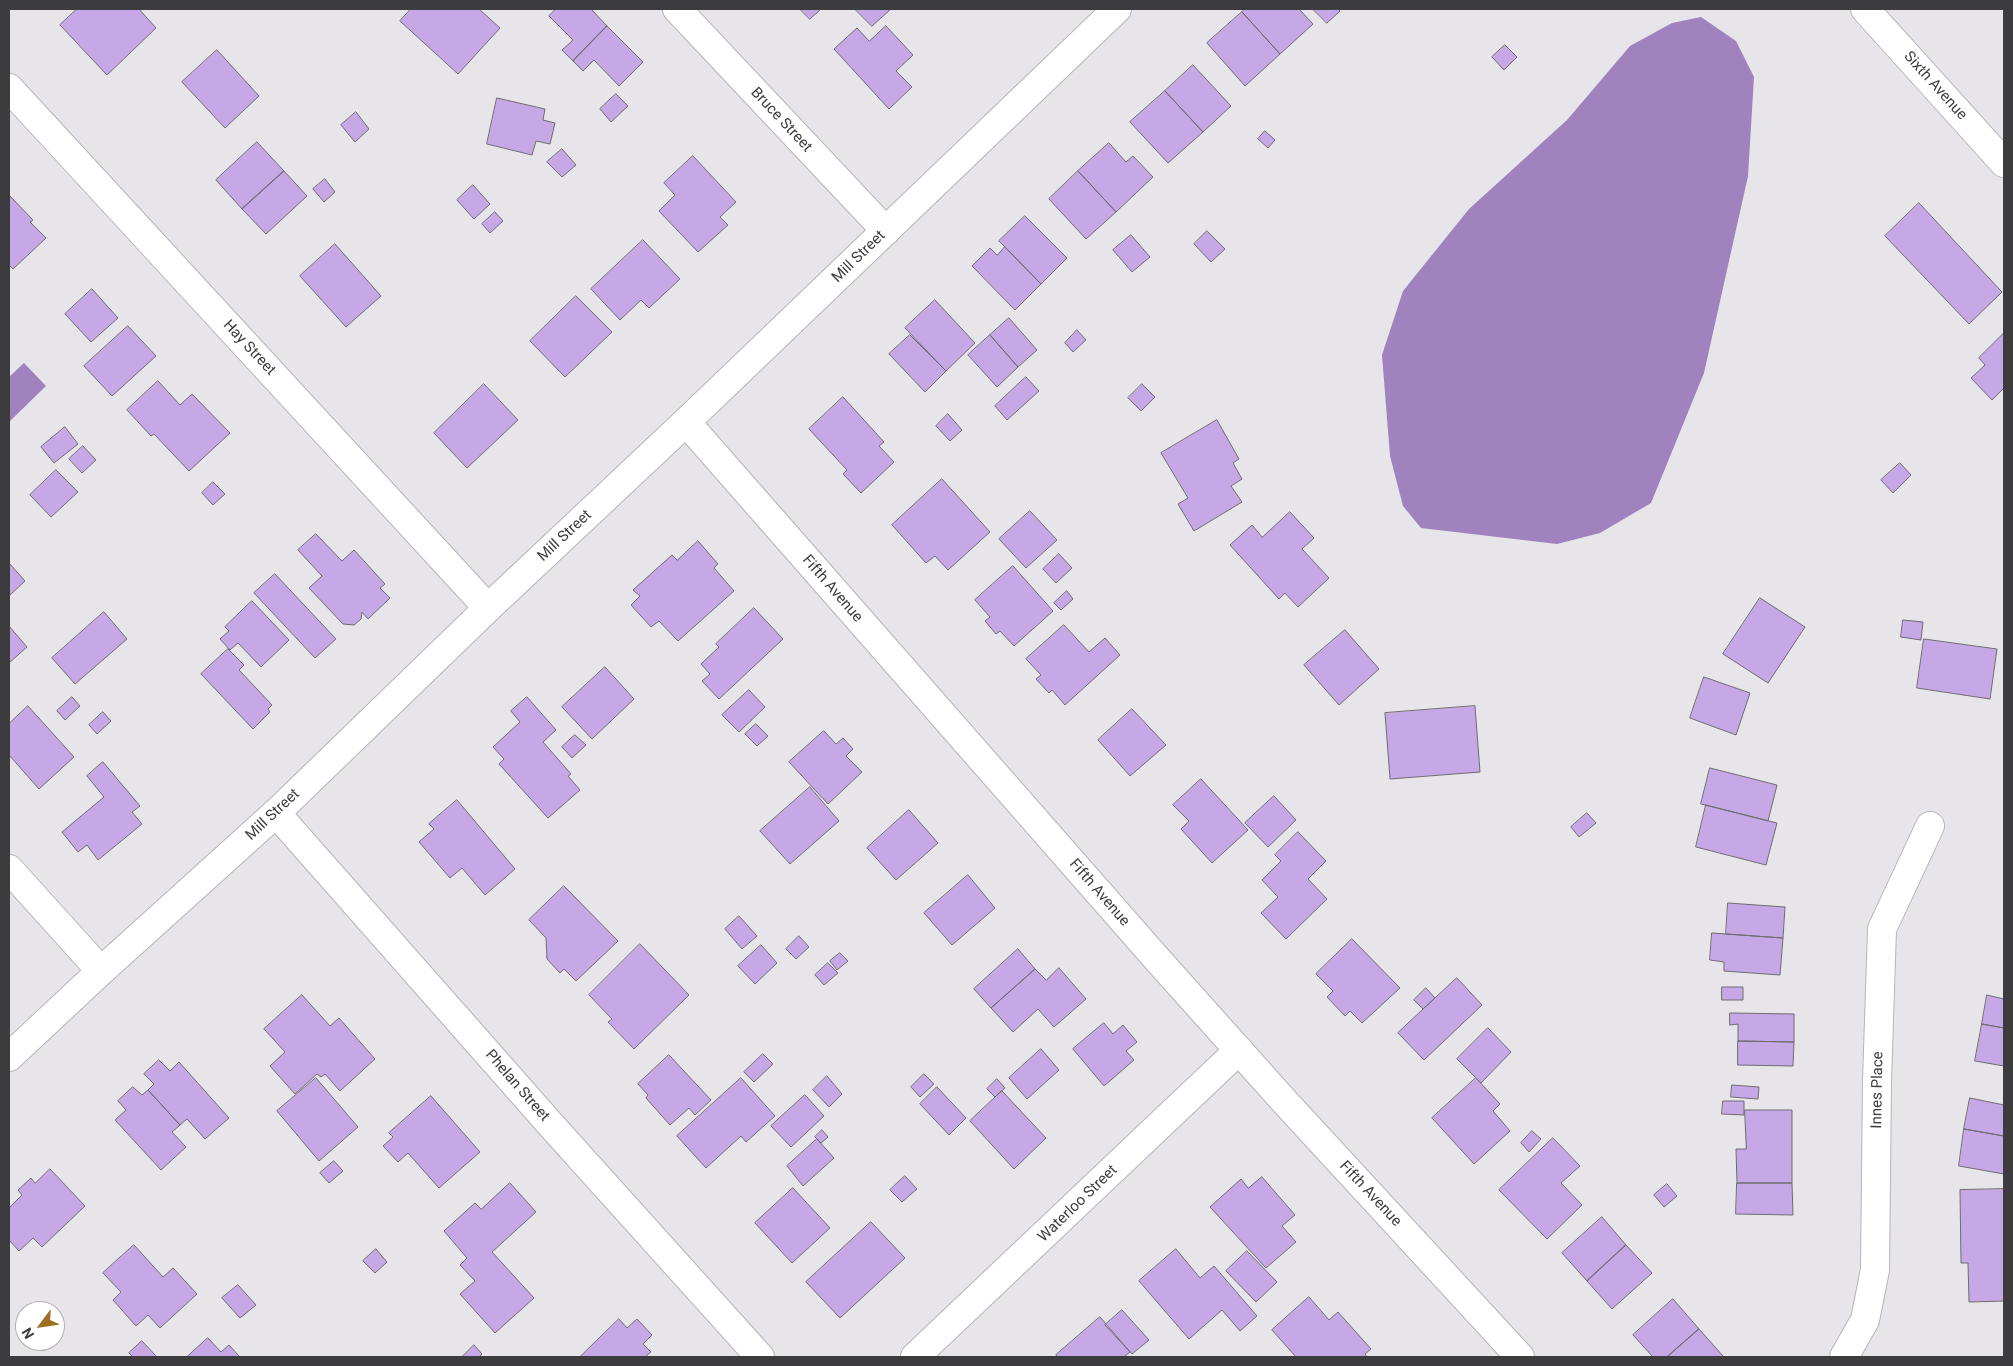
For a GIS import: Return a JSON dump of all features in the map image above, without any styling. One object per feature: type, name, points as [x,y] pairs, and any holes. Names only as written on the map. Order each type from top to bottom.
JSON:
[{"type":"street","name":"Bruce Street","points":[[678,9],[886,231]]},
{"type":"street","name":"Mill Street","points":[[9,1057],[276,812],[1117,9]]},
{"type":"street","name":"Sixth Avenue","points":[[1865,9],[2004,163]]},
{"type":"street","name":"Hay Street","points":[[9,88],[488,608]]},
{"type":"street","name":"Fifth Avenue","points":[[686,422],[1239,1050],[1520,1357]]},
{"type":"street","name":"Phelan Street","points":[[276,812],[551,1125],[760,1357]]},
{"type":"street","name":"Innes Place","points":[[1844,1357],[1865,1320],[1875,1270],[1877,1080],[1882,929],[1930,826]]},
{"type":"street","points":[[9,869],[101,971]]},
{"type":"street","name":"Waterloo Street","points":[[915,1357],[1239,1050]]},
{"type":"shaded area","points":[[1701,17],[1736,41],[1754,77],[1748,176],[1704,373],[1651,503],[1600,533],[1557,544],[1421,528],[1403,506],[1390,456],[1382,355],[1403,291],[1469,209],[1567,120],[1630,46],[1672,23]]},
{"type":"shaded area","points":[[24,363],[46,386],[9,422],[9,377]]},
{"type":"building","points":[[77,9],[139,9],[156,28],[107,75],[60,25]]},
{"type":"building","points":[[411,9],[479,9],[500,28],[458,74],[400,21]]},
{"type":"building","points":[[556,9],[591,9],[607,26],[573,61],[562,50],[573,40],[549,16]]},
{"type":"building","points":[[800,9],[821,9],[810,19]]},
{"type":"building","points":[[855,9],[891,9],[872,26]]},
{"type":"building","points":[[1245,9],[1299,9],[1313,24],[1280,54],[1242,12]]},
{"type":"building","points":[[1313,9],[1338,9],[1340,11],[1327,23]]},
{"type":"building","points":[[1242,12],[1280,54],[1245,86],[1207,43]]},
{"type":"building","points":[[607,26],[643,62],[619,86],[594,60],[583,71],[573,61]]},
{"type":"building","points":[[886,26],[913,55],[896,71],[912,87],[889,109],[834,49],[857,28],[869,41]]},
{"type":"building","points":[[1505,45],[1517,57],[1504,70],[1492,57]]},
{"type":"building","points":[[217,50],[259,96],[225,128],[182,82]]},
{"type":"building","points":[[1193,65],[1231,106],[1203,132],[1165,91]]},
{"type":"building","points":[[1165,91],[1203,132],[1168,163],[1130,122]]},
{"type":"building","points":[[616,94],[628,106],[611,122],[600,109]]},
{"type":"building","points":[[497,98],[545,109],[543,120],[555,123],[550,144],[536,141],[532,155],[487,144]]},
{"type":"building","points":[[356,112],[369,129],[355,142],[341,125]]},
{"type":"building","points":[[1265,131],[1275,140],[1268,148],[1258,139]]},
{"type":"building","points":[[257,142],[284,171],[242,209],[216,180]]},
{"type":"building","points":[[1109,143],[1126,162],[1133,156],[1153,177],[1116,212],[1078,171]]},
{"type":"building","points":[[562,149],[576,165],[562,177],[547,162]]},
{"type":"building","points":[[693,156],[736,202],[720,217],[728,225],[698,252],[659,211],[675,195],[664,183]]},
{"type":"building","points":[[284,171],[307,196],[266,234],[242,209]]},
{"type":"building","points":[[1078,171],[1116,212],[1086,239],[1049,199]]},
{"type":"building","points":[[325,179],[335,192],[324,202],[313,189]]},
{"type":"building","points":[[473,185],[490,204],[474,219],[457,200]]},
{"type":"building","points":[[9,195],[33,220],[30,222],[46,238],[13,269],[9,265]]},
{"type":"building","points":[[1919,203],[2002,292],[1969,324],[1885,236]]},
{"type":"building","points":[[495,212],[503,221],[490,233],[482,224]]},
{"type":"building","points":[[1025,216],[1067,258],[1041,284],[999,241]]},
{"type":"building","points":[[1207,231],[1225,249],[1211,262],[1194,244]]},
{"type":"building","points":[[1131,235],[1150,257],[1132,272],[1113,250]]},
{"type":"building","points":[[643,240],[680,279],[649,308],[641,300],[620,320],[591,289]]},
{"type":"building","points":[[335,244],[381,296],[346,327],[300,276]]},
{"type":"building","points":[[1005,247],[1041,284],[1015,310],[972,266],[990,248],[997,255]]},
{"type":"building","points":[[92,289],[118,318],[91,342],[65,314]]},
{"type":"building","points":[[576,296],[612,332],[565,377],[530,341]]},
{"type":"building","points":[[935,300],[975,343],[946,371],[905,328]]},
{"type":"building","points":[[1009,318],[1037,350],[1018,367],[990,335]]},
{"type":"building","points":[[128,326],[156,356],[112,396],[84,366]]},
{"type":"building","points":[[1077,330],[1086,340],[1073,352],[1065,343]]},
{"type":"building","points":[[2004,333],[2004,388],[1992,400],[1971,378],[1985,365],[1979,358]]},
{"type":"building","points":[[910,335],[946,371],[925,392],[889,354]]},
{"type":"building","points":[[990,335],[1018,367],[997,387],[968,355]]},
{"type":"building","points":[[1026,377],[1039,391],[1007,420],[995,406]]},
{"type":"building","points":[[158,381],[180,405],[192,394],[230,433],[189,471],[154,434],[151,436],[127,410]]},
{"type":"building","points":[[484,384],[518,420],[467,468],[434,433]]},
{"type":"building","points":[[1142,384],[1155,397],[1141,411],[1128,398]]},
{"type":"building","points":[[843,397],[884,442],[879,446],[894,462],[861,493],[843,474],[847,470],[809,429]]},
{"type":"building","points":[[948,414],[962,430],[950,441],[936,426]]},
{"type":"building","points":[[1217,420],[1239,459],[1233,463],[1242,479],[1231,486],[1242,502],[1194,531],[1178,504],[1188,498],[1161,453]]},
{"type":"building","points":[[65,427],[78,444],[54,463],[41,447]]},
{"type":"building","points":[[83,446],[96,460],[82,473],[69,459]]},
{"type":"building","points":[[1900,463],[1911,475],[1893,493],[1881,480]]},
{"type":"building","points":[[56,470],[78,492],[51,517],[30,495]]},
{"type":"building","points":[[942,479],[990,532],[948,570],[935,556],[926,563],[892,525]]},
{"type":"building","points":[[213,482],[225,494],[213,505],[202,493]]},
{"type":"building","points":[[1030,511],[1057,540],[1026,568],[999,539]]},
{"type":"building","points":[[1290,512],[1314,538],[1302,549],[1329,578],[1298,607],[1285,593],[1279,599],[1230,545],[1252,525],[1262,537]]},
{"type":"building","points":[[316,534],[342,561],[354,550],[385,584],[380,588],[390,598],[368,619],[362,612],[361,619],[354,625],[343,624],[309,588],[322,576],[298,550]]},
{"type":"building","points":[[698,541],[718,564],[714,568],[734,591],[678,641],[659,621],[651,627],[631,605],[640,596],[633,590],[672,555],[677,560]]},
{"type":"building","points":[[1059,554],[1072,568],[1056,583],[1043,569]]},
{"type":"building","points":[[9,563],[25,581],[9,596]]},
{"type":"building","points":[[1013,566],[1053,611],[1014,646],[1000,631],[996,634],[985,621],[990,617],[975,600]]},
{"type":"building","points":[[275,574],[336,639],[315,658],[254,593]]},
{"type":"building","points":[[1067,591],[1073,599],[1061,610],[1054,603]]},
{"type":"building","points":[[1760,598],[1805,627],[1768,683],[1723,654]]},
{"type":"building","points":[[252,601],[289,640],[261,667],[238,643],[230,650],[220,639],[229,631],[225,627]]},
{"type":"building","points":[[754,608],[783,639],[719,699],[702,681],[710,674],[701,664],[719,647],[716,644]]},
{"type":"building","points":[[104,612],[127,639],[75,684],[52,658]]},
{"type":"building","points":[[1903,620],[1923,622],[1921,640],[1901,637]]},
{"type":"building","points":[[1064,625],[1089,652],[1105,638],[1120,655],[1065,705],[1052,690],[1049,693],[1036,679],[1041,675],[1026,659]]},
{"type":"building","points":[[9,626],[27,647],[9,663]]},
{"type":"building","points":[[1345,630],[1379,669],[1339,705],[1304,665]]},
{"type":"building","points":[[1924,639],[1997,649],[1990,699],[1917,688]]},
{"type":"building","points":[[228,649],[244,665],[239,670],[272,705],[268,709],[270,712],[253,729],[201,674]]},
{"type":"building","points":[[605,667],[634,699],[592,739],[562,707]]},
{"type":"building","points":[[1704,677],[1750,693],[1736,735],[1690,718]]},
{"type":"building","points":[[749,690],[765,707],[739,732],[722,715]]},
{"type":"building","points":[[72,697],[80,706],[65,720],[57,711]]},
{"type":"building","points":[[527,697],[556,730],[543,742],[571,774],[568,776],[580,790],[548,818],[499,764],[504,759],[493,747],[520,722],[511,711]]},
{"type":"building","points":[[28,706],[74,757],[39,789],[9,755],[9,724]]},
{"type":"building","points":[[1475,706],[1480,772],[1390,779],[1385,713]]},
{"type":"building","points":[[1132,709],[1166,745],[1130,776],[1098,740]]},
{"type":"building","points":[[103,712],[111,721],[97,734],[89,725]]},
{"type":"building","points":[[756,724],[768,736],[757,746],[745,734]]},
{"type":"building","points":[[824,731],[836,744],[843,738],[853,749],[846,756],[862,772],[828,804],[789,762]]},
{"type":"building","points":[[575,735],[586,745],[572,758],[562,747]]},
{"type":"building","points":[[103,762],[140,806],[132,812],[142,824],[98,860],[87,845],[78,852],[62,832],[104,797],[87,776]]},
{"type":"building","points":[[1710,768],[1777,785],[1768,821],[1701,804]]},
{"type":"building","points":[[1201,779],[1248,830],[1212,863],[1181,829],[1189,821],[1173,805]]},
{"type":"building","points":[[810,787],[839,821],[790,864],[760,831]]},
{"type":"building","points":[[1274,796],[1296,820],[1268,847],[1245,823]]},
{"type":"building","points":[[457,800],[515,869],[485,895],[462,868],[450,878],[419,842],[434,829],[429,824]]},
{"type":"building","points":[[1706,805],[1777,823],[1766,865],[1696,847]]},
{"type":"building","points":[[909,810],[938,843],[896,880],[867,848]]},
{"type":"building","points":[[1587,813],[1596,823],[1579,837],[1571,827]]},
{"type":"building","points":[[1298,832],[1326,861],[1308,879],[1327,899],[1286,939],[1261,913],[1278,897],[1262,880],[1281,861],[1275,855]]},
{"type":"building","points":[[968,875],[995,908],[952,945],[924,913]]},
{"type":"building","points":[[564,886],[618,941],[576,981],[564,969],[560,973],[547,959],[546,938],[529,920]]},
{"type":"building","points":[[1728,903],[1785,907],[1783,938],[1726,934]]},
{"type":"building","points":[[739,916],[757,936],[742,949],[725,929]]},
{"type":"building","points":[[1712,933],[1783,938],[1780,975],[1724,971],[1724,962],[1710,960]]},
{"type":"building","points":[[799,936],[809,947],[796,959],[786,949]]},
{"type":"building","points":[[1352,939],[1400,988],[1362,1023],[1350,1011],[1345,1016],[1327,997],[1333,991],[1316,974]]},
{"type":"building","points":[[640,944],[689,995],[634,1049],[608,1022],[612,1019],[589,995]]},
{"type":"building","points":[[761,945],[777,963],[755,984],[738,966]]},
{"type":"building","points":[[1018,949],[1035,969],[991,1008],[974,989]]},
{"type":"building","points":[[840,953],[848,961],[837,970],[830,961]]},
{"type":"building","points":[[828,963],[838,973],[824,985],[815,975]]},
{"type":"building","points":[[1059,968],[1086,999],[1054,1027],[1038,1009],[1013,1032],[991,1008],[1035,969],[1046,980]]},
{"type":"building","points":[[1457,978],[1482,1005],[1424,1060],[1398,1033]]},
{"type":"building","points":[[1722,987],[1743,987],[1743,1000],[1722,1000]]},
{"type":"building","points":[[1426,988],[1435,998],[1423,1009],[1414,1000]]},
{"type":"building","points":[[302,995],[330,1026],[339,1018],[375,1059],[340,1091],[325,1074],[321,1077],[317,1074],[295,1094],[270,1066],[285,1052],[264,1029]]},
{"type":"building","points":[[1987,995],[2004,999],[2004,1028],[1982,1024]]},
{"type":"building","points":[[1730,1013],[1794,1014],[1794,1042],[1738,1041],[1738,1024],[1730,1025]]},
{"type":"building","points":[[1104,1023],[1113,1034],[1123,1025],[1137,1042],[1126,1051],[1134,1060],[1104,1086],[1073,1049]]},
{"type":"building","points":[[1982,1024],[2004,1028],[2004,1066],[1975,1061]]},
{"type":"building","points":[[1488,1028],[1511,1052],[1481,1083],[1457,1059]]},
{"type":"building","points":[[1738,1041],[1794,1042],[1793,1066],[1738,1065]]},
{"type":"building","points":[[1041,1049],[1059,1070],[1027,1099],[1009,1078]]},
{"type":"building","points":[[763,1054],[773,1064],[754,1082],[744,1072]]},
{"type":"building","points":[[669,1055],[711,1100],[695,1115],[689,1108],[670,1125],[646,1098],[648,1095],[638,1084]]},
{"type":"building","points":[[159,1060],[170,1071],[179,1062],[229,1118],[205,1139],[187,1119],[180,1125],[148,1090],[154,1084],[144,1074]]},
{"type":"building","points":[[924,1074],[934,1084],[920,1097],[911,1087]]},
{"type":"building","points":[[827,1076],[842,1094],[829,1107],[813,1090]]},
{"type":"building","points":[[316,1078],[358,1127],[319,1161],[277,1111]]},
{"type":"building","points":[[741,1078],[775,1116],[746,1142],[741,1136],[706,1168],[677,1136]]},
{"type":"building","points":[[1476,1078],[1500,1104],[1493,1111],[1510,1131],[1474,1164],[1432,1118]]},
{"type":"building","points":[[997,1079],[1005,1088],[995,1097],[987,1089]]},
{"type":"building","points":[[1732,1085],[1759,1087],[1758,1099],[1731,1097]]},
{"type":"building","points":[[133,1087],[142,1095],[148,1090],[180,1125],[172,1132],[186,1147],[161,1170],[115,1120],[126,1110],[118,1101]]},
{"type":"building","points":[[937,1087],[966,1118],[949,1135],[920,1104]]},
{"type":"building","points":[[1002,1091],[1046,1138],[1014,1169],[970,1121]]},
{"type":"building","points":[[805,1095],[824,1116],[791,1147],[771,1126]]},
{"type":"building","points":[[431,1096],[480,1152],[439,1188],[408,1153],[398,1162],[383,1146],[393,1137],[389,1133]]},
{"type":"building","points":[[1970,1098],[2004,1105],[2004,1136],[1964,1129]]},
{"type":"building","points":[[1723,1101],[1744,1101],[1744,1115],[1722,1114]]},
{"type":"building","points":[[1745,1110],[1792,1110],[1792,1183],[1737,1183],[1736,1149],[1746,1149]]},
{"type":"building","points":[[1964,1129],[2004,1136],[2004,1174],[1959,1166]]},
{"type":"building","points":[[822,1130],[828,1137],[821,1143],[815,1137]]},
{"type":"building","points":[[1532,1131],[1541,1139],[1529,1152],[1521,1143]]},
{"type":"building","points":[[1553,1138],[1580,1166],[1561,1183],[1582,1205],[1547,1239],[1499,1190]]},
{"type":"building","points":[[817,1139],[834,1158],[803,1186],[787,1166]]},
{"type":"building","points":[[334,1161],[343,1171],[329,1183],[320,1173]]},
{"type":"building","points":[[50,1169],[85,1206],[42,1247],[33,1238],[19,1251],[9,1240],[9,1208],[22,1195],[18,1190],[31,1178],[35,1183]]},
{"type":"building","points":[[905,1176],[917,1189],[902,1202],[890,1190]]},
{"type":"building","points":[[1262,1177],[1295,1215],[1282,1226],[1296,1242],[1266,1268],[1210,1207],[1241,1179],[1248,1188]]},
{"type":"building","points":[[510,1183],[536,1212],[492,1252],[534,1298],[495,1333],[460,1294],[475,1281],[460,1265],[467,1258],[444,1231],[475,1203],[481,1209]]},
{"type":"building","points":[[1737,1183],[1792,1183],[1793,1215],[1736,1214]]},
{"type":"building","points":[[1667,1184],[1677,1196],[1664,1207],[1654,1195]]},
{"type":"building","points":[[793,1188],[830,1228],[792,1263],[755,1223]]},
{"type":"building","points":[[2004,1189],[2004,1301],[1969,1302],[1968,1263],[1961,1263],[1960,1190]]},
{"type":"building","points":[[1602,1217],[1626,1245],[1587,1281],[1562,1253]]},
{"type":"building","points":[[871,1222],[905,1258],[840,1318],[806,1282]]},
{"type":"building","points":[[134,1245],[163,1277],[173,1268],[197,1294],[160,1328],[148,1315],[136,1326],[113,1300],[121,1292],[103,1273]]},
{"type":"building","points":[[1626,1245],[1652,1273],[1612,1309],[1587,1281]]},
{"type":"building","points":[[376,1249],[387,1262],[375,1273],[363,1261]]},
{"type":"building","points":[[1176,1249],[1200,1278],[1214,1266],[1257,1316],[1240,1331],[1222,1310],[1189,1339],[1139,1281]]},
{"type":"building","points":[[1247,1251],[1277,1282],[1256,1302],[1226,1271]]},
{"type":"building","points":[[238,1285],[256,1305],[240,1318],[222,1298]]},
{"type":"building","points":[[1309,1297],[1329,1320],[1338,1312],[1371,1349],[1365,1354],[1367,1357],[1296,1357],[1272,1330]]},
{"type":"building","points":[[1673,1299],[1699,1329],[1667,1357],[1653,1357],[1633,1335]]},
{"type":"building","points":[[1122,1310],[1149,1340],[1132,1354],[1105,1325]]},
{"type":"building","points":[[1100,1317],[1130,1352],[1124,1357],[1058,1357],[1056,1355]]},
{"type":"building","points":[[619,1319],[627,1328],[637,1319],[652,1335],[643,1344],[651,1352],[645,1357],[580,1357]]},
{"type":"building","points":[[1699,1329],[1722,1357],[1667,1357]]},
{"type":"building","points":[[208,1338],[221,1352],[229,1345],[240,1357],[187,1357]]},
{"type":"building","points":[[142,1341],[157,1357],[133,1357],[129,1353]]},
{"type":"building","points":[[474,1345],[482,1354],[479,1357],[462,1357]]}]
